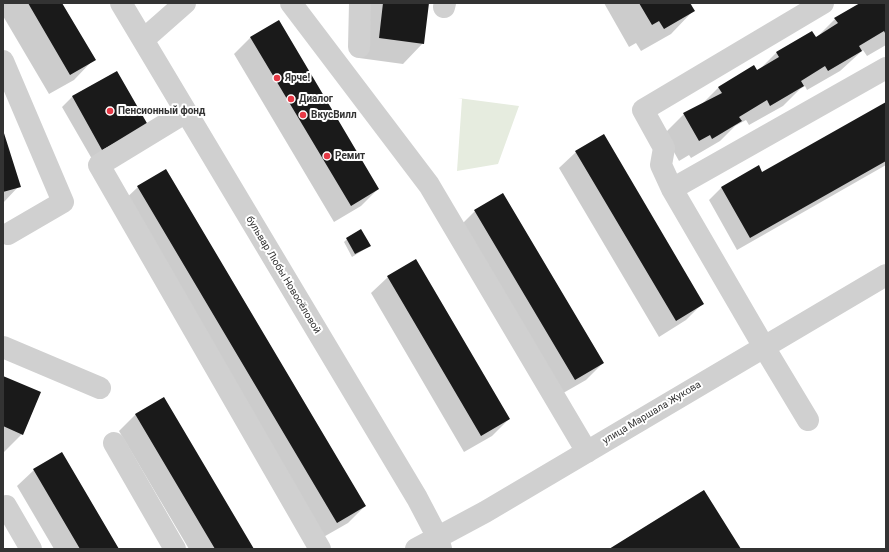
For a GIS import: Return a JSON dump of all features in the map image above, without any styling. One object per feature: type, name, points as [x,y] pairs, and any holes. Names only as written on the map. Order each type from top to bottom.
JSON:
[{"type":"street","name":"бульвар Любы Новосёловой","points":[[121,3],[417,498],[440,543]]},
{"type":"street","points":[[143,40],[185,3]]},
{"type":"street","points":[[291,3],[429,185],[587,452]]},
{"type":"street","points":[[359,47],[360,3]]},
{"type":"street","points":[[808,420],[672,189],[661,165],[664,148],[643,110],[823,3]]},
{"type":"street","points":[[3,61],[63,202],[8,234]]},
{"type":"street","points":[[672,189],[886,68]]},
{"type":"street","points":[[186,112],[99,165],[320,549]]},
{"type":"street","name":"улица Маршала Жукова","points":[[416,549],[440,543],[485,512],[886,275]]},
{"type":"street","points":[[3,347],[100,388]]},
{"type":"street","points":[[114,443],[175,549]]},
{"type":"street","points":[[6,506],[31,549]]},
{"type":"shaded area","points":[[458,98],[519,106],[498,164],[457,171],[462,99]]},
{"type":"building","points":[[28,3],[62,3],[96,60],[70,75]]},
{"type":"building","points":[[383,3],[429,3],[424,44],[379,38]]},
{"type":"building","points":[[639,3],[690,3],[695,11],[664,29],[659,21],[652,25]]},
{"type":"building","points":[[860,3],[886,3],[886,35],[884,31],[859,46],[862,51],[828,71],[825,66],[801,81],[804,86],[770,106],[767,100],[739,117],[742,121],[712,139],[710,135],[699,141],[683,113],[722,93],[718,87],[754,65],[757,70],[779,57],[776,52],[812,31],[816,37],[838,23],[834,18]]},
{"type":"building","points":[[279,20],[379,189],[351,206],[250,37]]},
{"type":"building","name":"Пенсионный фонд","points":[[117,71],[148,125],[102,150],[72,96]]},
{"type":"building","points":[[886,102],[886,161],[750,238],[721,187],[759,165],[762,172]]},
{"type":"building","points":[[3,130],[21,187],[3,192]]},
{"type":"building","points":[[604,134],[704,304],[676,321],[575,151]]},
{"type":"building","points":[[166,169],[366,506],[337,523],[137,186]]},
{"type":"building","points":[[503,193],[604,363],[575,380],[474,210]]},
{"type":"building","points":[[361,229],[371,246],[355,254],[346,238]]},
{"type":"building","points":[[416,259],[510,419],[481,436],[387,276]]},
{"type":"building","points":[[3,376],[41,392],[23,435],[3,426]]},
{"type":"building","points":[[164,397],[254,549],[215,549],[135,414]]},
{"type":"building","points":[[62,452],[119,549],[80,549],[33,469]]},
{"type":"building","points":[[704,490],[741,549],[609,549]]},
{"type":"place","name":"Ярче!","points":[[277,78]]},
{"type":"place","name":"Диалог","points":[[291,99]]},
{"type":"place","name":"Пенсионный фонд","points":[[110,111]]},
{"type":"place","name":"ВкусВилл","points":[[303,115]]},
{"type":"place","name":"Ремит","points":[[327,156]]}]
